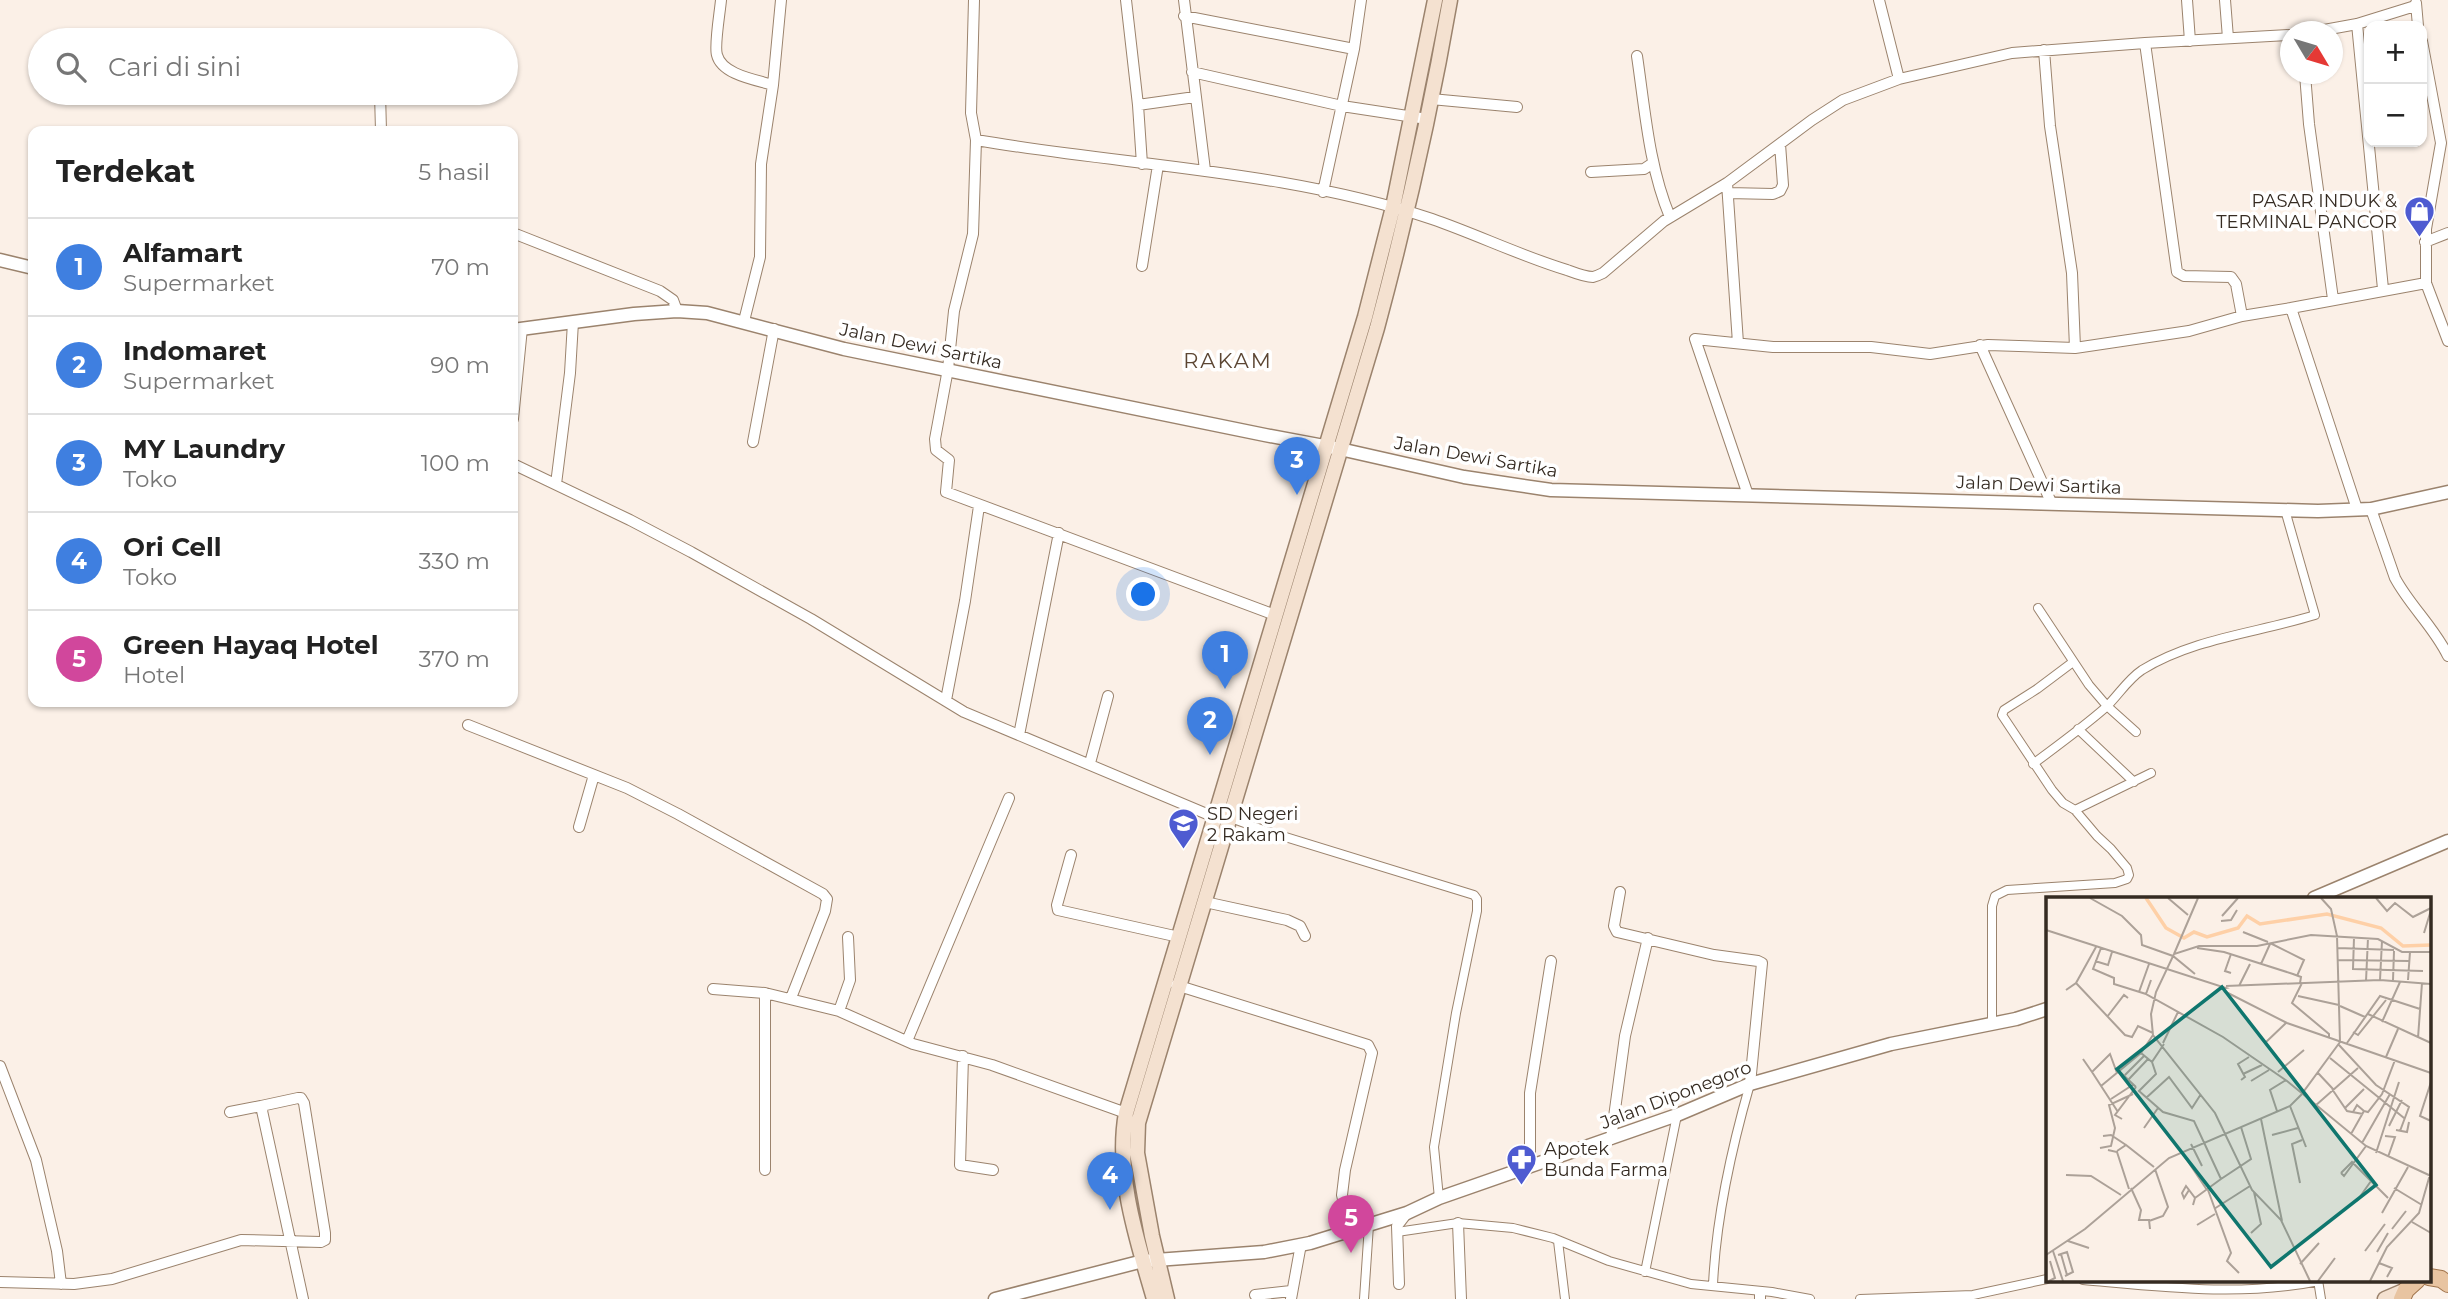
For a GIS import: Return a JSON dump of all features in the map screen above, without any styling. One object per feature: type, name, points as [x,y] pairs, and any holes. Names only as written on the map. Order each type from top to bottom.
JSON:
[{"type":"main road","points":[[1399,209],[1412,116],[1435,0]]},
{"type":"main road","points":[[1154,1299],[1136,1136],[1172,984],[1179,937],[1214,817],[1277,632],[1333,448],[1366,317],[1427,119],[1450,0]]},
{"type":"main road","points":[[1167,1299],[1150,1261],[1122,1158],[1126,1112],[1205,902],[1231,818],[1277,632],[1275,615],[1333,448]]},
{"type":"main road","points":[[2385,1299],[2408,1289]]},
{"type":"street","points":[[721,0],[716,54],[720,62],[743,76],[773,85]]},
{"type":"street","points":[[744,321],[760,257],[761,164],[773,85],[781,0]]},
{"type":"street","points":[[974,0],[971,113],[976,140],[973,234],[954,311],[948,369],[934,447],[949,460],[946,492],[1275,615]]},
{"type":"street","points":[[1126,0],[1142,164]]},
{"type":"street","points":[[1184,0],[1205,170]]},
{"type":"street","points":[[1323,192],[1354,49],[1361,0]]},
{"type":"street","points":[[1880,0],[1899,79]]},
{"type":"street","points":[[2186,0],[2190,41]]},
{"type":"street","points":[[2225,0],[2228,38]]},
{"type":"street","points":[[2343,27],[2416,3],[2418,21]]},
{"type":"street","points":[[1184,16],[1354,49]]},
{"type":"street","points":[[2357,24],[2383,289]]},
{"type":"street","points":[[976,140],[1142,164],[1205,170],[1323,192],[1399,209],[1557,267],[1592,277],[1603,273],[1670,217],[1728,188],[1780,144],[1843,100],[1899,79],[2012,53],[2280,36]]},
{"type":"street","points":[[2145,43],[2177,272],[2184,276],[2231,277],[2236,284],[2242,316]]},
{"type":"street","points":[[2044,50],[2050,126],[2072,273],[2075,348]]},
{"type":"street","points":[[1637,56],[1653,163],[1660,194],[1670,217]]},
{"type":"street","points":[[2427,68],[2441,143],[2425,242],[2426,283],[2448,341]]},
{"type":"street","points":[[1192,72],[1342,106],[1427,119]]},
{"type":"street","points":[[2306,84],[2333,299]]},
{"type":"street","points":[[1138,104],[1195,97]]},
{"type":"street","points":[[1431,99],[1517,107]]},
{"type":"street","points":[[380,105],[381,126]]},
{"type":"street","points":[[1728,188],[1773,194],[1780,191],[1783,186],[1780,144]]},
{"type":"street","points":[[1591,172],[1644,169],[1653,163]]},
{"type":"street","points":[[1142,266],[1158,165]]},
{"type":"street","points":[[1728,188],[1738,343]]},
{"type":"street","points":[[2425,242],[2448,233]]},
{"type":"street","points":[[518,235],[660,290],[673,300],[677,311]]},
{"type":"street","points":[[0,260],[28,267]]},
{"type":"street","points":[[1748,495],[1695,339],[1782,347],[1871,348],[1930,354],[1980,345],[2075,348],[2189,331],[2242,316],[2426,283]]},
{"type":"street","points":[[2291,308],[2357,509]]},
{"type":"street","name":"Jalan Dewi Sartika","points":[[518,329],[677,311],[707,313],[844,349],[1464,477],[1525,487],[1587,492],[2285,510],[2371,509],[2448,492]]},
{"type":"street","points":[[556,484],[573,322]]},
{"type":"street","points":[[752,442],[774,329]]},
{"type":"street","points":[[1980,345],[2051,502]]},
{"type":"street","points":[[518,466],[630,520],[752,585],[983,721],[1214,817]]},
{"type":"street","points":[[946,700],[965,601],[979,506]]},
{"type":"street","points":[[2371,509],[2395,578],[2426,619],[2448,656]]},
{"type":"street","points":[[2033,764],[2106,706],[2132,677],[2170,656],[2212,641],[2315,615],[2285,510]]},
{"type":"street","points":[[1019,735],[1059,533]]},
{"type":"street","points":[[2038,608],[2106,706],[2136,732]]},
{"type":"street","points":[[1992,1024],[1992,906],[1995,896],[2007,890],[2099,884],[2128,878],[2129,872],[2120,860],[2075,810],[2063,803],[2033,764],[2006,724],[2002,712],[2073,662]]},
{"type":"street","points":[[1090,764],[1108,696]]},
{"type":"street","points":[[468,725],[627,788],[825,897],[825,911],[791,998]]},
{"type":"street","points":[[2078,729],[2134,782]]},
{"type":"street","points":[[2075,810],[2151,773]]},
{"type":"street","points":[[579,827],[594,775]]},
{"type":"street","points":[[906,1041],[1009,798]]},
{"type":"street","points":[[1231,818],[1474,895],[1477,899],[1434,1147],[1439,1198]]},
{"type":"street","points":[[2316,897],[2448,841]]},
{"type":"street","points":[[1071,855],[1057,905],[1058,910],[1179,937]]},
{"type":"street","points":[[1620,892],[1614,929],[1692,951],[1762,963],[1749,1084],[1730,1152],[1714,1258],[1713,1285]]},
{"type":"street","points":[[1205,902],[1287,920],[1300,926],[1305,936]]},
{"type":"street","points":[[839,1010],[850,980],[848,937]]},
{"type":"street","points":[[1611,1139],[1625,1036],[1648,938]]},
{"type":"street","points":[[1530,1166],[1530,1093],[1551,961]]},
{"type":"street","points":[[1172,984],[1368,1045],[1372,1053],[1347,1152],[1342,1195],[1350,1230]]},
{"type":"street","points":[[713,989],[765,993],[839,1010],[906,1041],[963,1056],[1126,1112]]},
{"type":"street","points":[[765,993],[765,1170]]},
{"type":"street","name":"Jalan Diponegoro","points":[[995,1299],[1030,1295],[1150,1261],[1264,1252],[1301,1244],[1407,1213],[1439,1198],[1677,1115],[1749,1084],[1891,1044],[2017,1019],[2046,1009]]},
{"type":"street","points":[[963,1056],[960,1165],[993,1170]]},
{"type":"street","points":[[0,1066],[36,1160],[57,1251],[61,1284]]},
{"type":"street","points":[[0,1282],[61,1284],[112,1279],[240,1240],[325,1240],[303,1100],[298,1098],[230,1112]]},
{"type":"street","points":[[261,1106],[288,1240],[303,1299]]},
{"type":"street","points":[[1645,1272],[1677,1115]]},
{"type":"street","points":[[1399,1284],[1397,1226],[1407,1213]]},
{"type":"street","points":[[1397,1233],[1458,1223],[1513,1228],[1558,1241],[1609,1261],[1691,1284],[1713,1285],[1760,1295],[1810,1299]]},
{"type":"street","points":[[1458,1223],[1461,1299]]},
{"type":"street","points":[[1364,1299],[1369,1225]]},
{"type":"street","points":[[1558,1241],[1565,1299]]},
{"type":"street","points":[[1255,1296],[1291,1295],[1301,1244]]},
{"type":"street","points":[[1860,1299],[1973,1294],[2046,1279]]},
{"type":"street","points":[[2116,1282],[2182,1289],[2257,1290],[2306,1282]]},
{"type":"place","name":"PASAR INDUK & TERMINAL PANCOR","points":[[2420,238]]},
{"type":"place","name":"MY Laundry","points":[[1297,495]]},
{"type":"place","name":"Alfamart","points":[[1225,689]]},
{"type":"place","name":"Indomaret","points":[[1210,755]]},
{"type":"place","name":"SD Negeri 2 Rakam","points":[[1184,851]]},
{"type":"place","name":"Apotek Bunda Farma","points":[[1521,1186]]},
{"type":"place","name":"Ori Cell","points":[[1110,1210]]},
{"type":"place","name":"Green Hayaq Hotel","points":[[1351,1253]]},
{"type":"district","name":"RAKAM","points":[[1228,361]]}]
